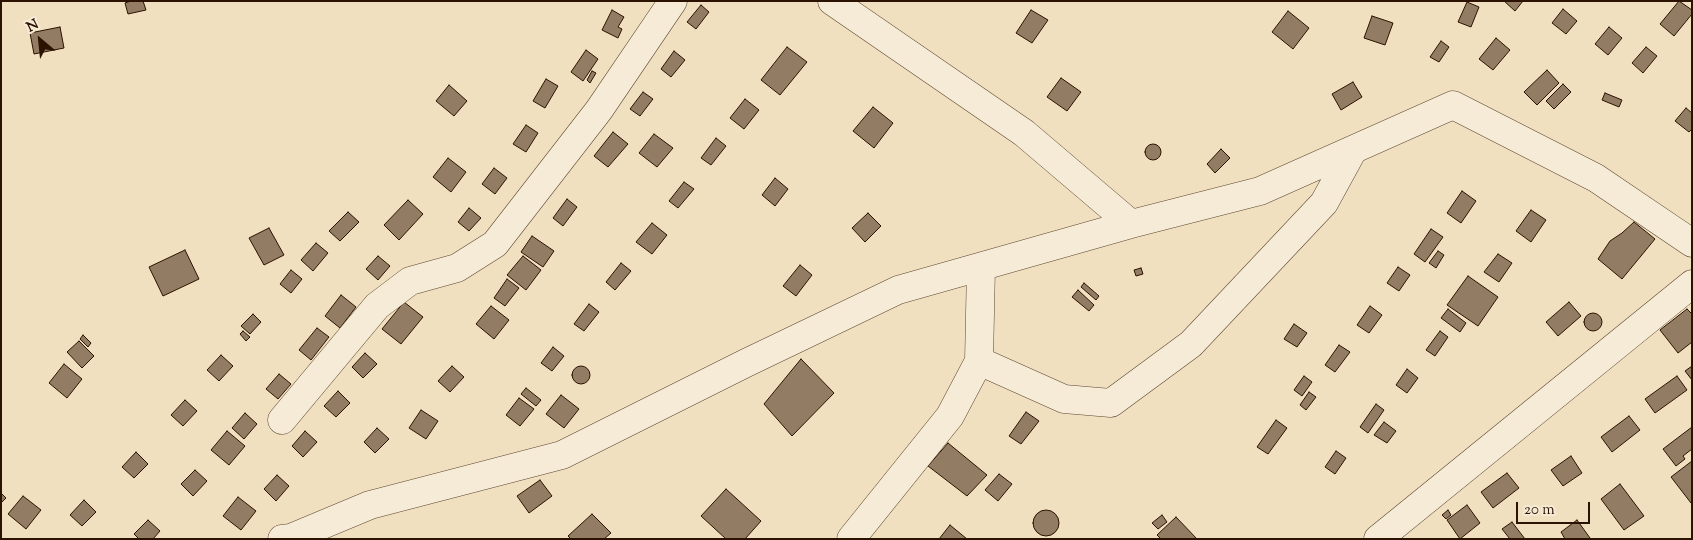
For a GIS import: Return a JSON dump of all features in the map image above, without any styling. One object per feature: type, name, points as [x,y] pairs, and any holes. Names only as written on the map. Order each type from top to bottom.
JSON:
[{"type":"street","points":[[282,420],[377,306],[410,281],[458,268],[494,244],[599,110],[673,1]]},
{"type":"street","points":[[832,1],[1024,133],[1131,224]]},
{"type":"street","points":[[282,539],[291,538],[370,505],[562,455],[898,290],[1131,224],[1260,191],[1453,105],[1596,178],[1692,243]]},
{"type":"street","points":[[978,361],[1064,399],[1111,403],[1192,344],[1324,203],[1353,150]]},
{"type":"street","points":[[851,539],[950,416],[978,361],[981,266]]},
{"type":"street","points":[[1378,539],[1692,284]]},
{"type":"building","points":[[143,1],[146,10],[128,14],[125,3]]},
{"type":"building","points":[[1504,1],[1523,1],[1515,11]]},
{"type":"building","points":[[1679,1],[1692,10],[1692,14],[1674,36],[1660,24]]},
{"type":"building","points":[[1467,2],[1479,7],[1471,27],[1458,22]]},
{"type":"building","points":[[701,5],[709,12],[696,29],[687,22]]},
{"type":"building","points":[[1563,9],[1577,21],[1566,34],[1552,23]]},
{"type":"building","points":[[612,10],[624,17],[618,27],[622,29],[618,38],[602,30]]},
{"type":"building","points":[[1031,10],[1048,20],[1032,43],[1016,33]]},
{"type":"building","points":[[1288,11],[1309,28],[1293,49],[1272,32]]},
{"type":"building","points":[[1372,16],[1393,23],[1385,45],[1364,38]]},
{"type":"building","points":[[60,27],[64,48],[34,54],[30,33]]},
{"type":"building","points":[[1609,27],[1622,38],[1608,55],[1595,44]]},
{"type":"building","points":[[1496,38],[1510,50],[1493,70],[1479,59]]},
{"type":"building","points":[[1441,41],[1449,47],[1439,62],[1430,57]]},
{"type":"building","points":[[787,47],[807,62],[780,95],[761,80]]},
{"type":"building","points":[[1646,47],[1657,56],[1643,73],[1632,63]]},
{"type":"building","points":[[586,50],[598,59],[583,81],[571,72]]},
{"type":"building","points":[[674,51],[685,60],[671,77],[661,69]]},
{"type":"building","points":[[1547,70],[1559,83],[1537,105],[1524,92]]},
{"type":"building","points":[[592,71],[596,73],[590,83],[587,80]]},
{"type":"building","points":[[1061,78],[1081,92],[1067,111],[1047,97]]},
{"type":"building","points":[[546,79],[558,86],[545,108],[533,101]]},
{"type":"building","points":[[1353,82],[1362,97],[1341,110],[1332,94]]},
{"type":"building","points":[[1563,84],[1571,92],[1554,109],[1546,101]]},
{"type":"building","points":[[449,85],[467,101],[454,116],[436,101]]},
{"type":"building","points":[[643,92],[653,99],[640,116],[630,109]]},
{"type":"building","points":[[1605,93],[1622,100],[1619,107],[1602,100]]},
{"type":"building","points":[[745,99],[759,110],[744,129],[730,118]]},
{"type":"building","points":[[873,107],[893,123],[874,148],[853,131]]},
{"type":"building","points":[[1686,108],[1692,113],[1692,129],[1689,132],[1675,121]]},
{"type":"building","points":[[526,125],[538,133],[526,152],[513,144]]},
{"type":"building","points":[[613,132],[628,144],[608,167],[594,156]]},
{"type":"building","points":[[654,134],[673,148],[657,167],[639,153]]},
{"type":"building","points":[[716,138],[726,146],[711,165],[701,158]]},
{"type":"building","points":[[1153,144],[1161,152],[1153,160],[1145,152]]},
{"type":"building","points":[[1221,149],[1230,158],[1215,173],[1207,164]]},
{"type":"building","points":[[448,158],[466,172],[451,192],[433,177]]},
{"type":"building","points":[[494,168],[507,178],[495,194],[482,184]]},
{"type":"building","points":[[775,178],[788,189],[775,206],[762,195]]},
{"type":"building","points":[[684,182],[694,189],[678,208],[669,201]]},
{"type":"building","points":[[1462,191],[1476,201],[1461,223],[1447,213]]},
{"type":"building","points":[[567,199],[577,207],[563,226],[553,218]]},
{"type":"building","points":[[408,200],[423,214],[399,240],[384,225]]},
{"type":"building","points":[[469,208],[481,218],[469,231],[458,222]]},
{"type":"building","points":[[1531,210],[1546,220],[1531,242],[1516,231]]},
{"type":"building","points":[[348,212],[359,222],[340,241],[329,231]]},
{"type":"building","points":[[868,213],[881,226],[865,242],[852,228]]},
{"type":"building","points":[[1634,222],[1655,239],[1622,279],[1598,259],[1610,241]]},
{"type":"building","points":[[652,223],[667,235],[652,254],[636,242]]},
{"type":"building","points":[[269,228],[284,255],[264,265],[249,238]]},
{"type":"building","points":[[1431,229],[1443,237],[1425,262],[1414,254]]},
{"type":"building","points":[[532,236],[554,251],[543,267],[521,252]]},
{"type":"building","points":[[316,243],[328,253],[313,271],[301,260]]},
{"type":"building","points":[[185,250],[199,279],[163,296],[149,267]]},
{"type":"building","points":[[1438,251],[1444,255],[1436,268],[1429,263]]},
{"type":"building","points":[[1498,254],[1512,263],[1499,282],[1484,272]]},
{"type":"building","points":[[378,256],[390,266],[378,280],[366,269]]},
{"type":"building","points":[[523,256],[541,270],[526,290],[507,275]]},
{"type":"building","points":[[621,263],[631,271],[615,290],[606,282]]},
{"type":"building","points":[[800,265],[812,275],[796,296],[783,286]]},
{"type":"building","points":[[1398,267],[1410,275],[1399,291],[1387,283]]},
{"type":"building","points":[[1141,268],[1143,274],[1136,276],[1134,270]]},
{"type":"building","points":[[291,270],[302,279],[291,293],[280,284]]},
{"type":"building","points":[[1468,276],[1498,297],[1478,326],[1447,305]]},
{"type":"building","points":[[507,279],[519,288],[505,306],[494,298]]},
{"type":"building","points":[[1084,283],[1099,296],[1096,300],[1081,287]]},
{"type":"building","points":[[1078,290],[1094,305],[1089,311],[1072,297]]},
{"type":"building","points":[[341,295],[356,307],[340,328],[325,316]]},
{"type":"building","points":[[404,302],[423,317],[401,344],[382,329]]},
{"type":"building","points":[[1569,302],[1581,316],[1558,336],[1546,322]]},
{"type":"building","points":[[589,304],[599,312],[584,331],[574,324]]},
{"type":"building","points":[[491,306],[509,320],[494,339],[476,324]]},
{"type":"building","points":[[1370,306],[1382,315],[1369,333],[1357,325]]},
{"type":"building","points":[[1448,309],[1466,323],[1460,332],[1441,318]]},
{"type":"building","points":[[1687,309],[1692,314],[1692,342],[1678,353],[1660,330]]},
{"type":"building","points":[[1593,313],[1599,316],[1602,322],[1599,328],[1593,331],[1587,328],[1584,322],[1587,316]]},
{"type":"building","points":[[253,314],[261,322],[250,334],[241,326]]},
{"type":"building","points":[[1294,324],[1307,333],[1297,347],[1284,339]]},
{"type":"building","points":[[317,328],[329,337],[311,360],[299,350]]},
{"type":"building","points":[[243,331],[250,337],[246,341],[240,334]]},
{"type":"building","points":[[1440,331],[1448,337],[1435,356],[1426,350]]},
{"type":"building","points":[[83,335],[91,343],[88,347],[80,339]]},
{"type":"building","points":[[79,341],[94,356],[82,368],[67,352]]},
{"type":"building","points":[[1339,345],[1350,352],[1335,372],[1325,365]]},
{"type":"building","points":[[553,347],[564,356],[552,371],[541,363]]},
{"type":"building","points":[[365,353],[377,364],[363,378],[352,367]]},
{"type":"building","points":[[221,355],[233,366],[219,381],[207,370]]},
{"type":"building","points":[[801,359],[834,393],[792,436],[764,404]]},
{"type":"building","points":[[64,364],[82,379],[67,398],[49,383]]},
{"type":"building","points":[[452,366],[464,377],[450,392],[438,381]]},
{"type":"building","points":[[577,366],[585,366],[590,371],[588,382],[577,384],[572,379],[572,371]]},
{"type":"building","points":[[1692,366],[1692,380],[1685,371]]},
{"type":"building","points":[[1407,369],[1418,378],[1407,393],[1396,385]]},
{"type":"building","points":[[279,374],[291,384],[278,399],[266,389]]},
{"type":"building","points":[[1304,376],[1312,382],[1302,396],[1294,390]]},
{"type":"building","points":[[1677,376],[1687,390],[1655,413],[1645,399]]},
{"type":"building","points":[[526,388],[541,400],[536,406],[521,394]]},
{"type":"building","points":[[338,391],[350,403],[336,417],[324,406]]},
{"type":"building","points":[[1309,392],[1316,397],[1306,410],[1300,405]]},
{"type":"building","points":[[561,395],[579,409],[564,428],[546,414]]},
{"type":"building","points":[[519,398],[534,409],[520,426],[506,415]]},
{"type":"building","points":[[185,400],[197,411],[183,426],[171,415]]},
{"type":"building","points":[[1376,404],[1384,410],[1368,433],[1360,427]]},
{"type":"building","points":[[421,410],[438,421],[426,439],[409,428]]},
{"type":"building","points":[[1026,412],[1039,421],[1021,444],[1009,436]]},
{"type":"building","points":[[245,413],[257,424],[244,439],[232,428]]},
{"type":"building","points":[[1629,416],[1640,430],[1612,452],[1601,437]]},
{"type":"building","points":[[1276,420],[1287,428],[1268,454],[1257,447]]},
{"type":"building","points":[[1384,422],[1396,431],[1387,443],[1374,435]]},
{"type":"building","points":[[1692,427],[1692,449],[1683,456],[1685,459],[1676,466],[1663,449]]},
{"type":"building","points":[[377,428],[389,439],[375,453],[364,442]]},
{"type":"building","points":[[227,431],[245,446],[229,465],[211,450]]},
{"type":"building","points":[[305,431],[317,442],[303,457],[292,446]]},
{"type":"building","points":[[948,443],[987,475],[967,496],[928,466]]},
{"type":"building","points":[[1336,451],[1346,458],[1335,474],[1325,467]]},
{"type":"building","points":[[136,452],[148,464],[134,478],[122,467]]},
{"type":"building","points":[[1571,456],[1582,473],[1563,486],[1551,470]]},
{"type":"building","points":[[1692,461],[1692,502],[1691,503],[1671,477]]},
{"type":"building","points":[[195,470],[207,481],[193,496],[181,484]]},
{"type":"building","points":[[1507,473],[1519,488],[1493,508],[1481,492]]},
{"type":"building","points":[[999,474],[1012,484],[998,501],[985,490]]},
{"type":"building","points":[[277,475],[289,486],[276,501],[264,489]]},
{"type":"building","points":[[540,480],[552,496],[529,513],[517,496]]},
{"type":"building","points":[[1620,484],[1644,516],[1624,530],[1601,499]]},
{"type":"building","points":[[726,489],[761,521],[745,539],[726,539],[701,516]]},
{"type":"building","points":[[1,493],[6,498],[1,503]]},
{"type":"building","points":[[23,496],[41,510],[26,529],[8,514]]},
{"type":"building","points":[[238,497],[256,511],[241,530],[223,516]]},
{"type":"building","points":[[84,500],[96,512],[82,526],[70,515]]},
{"type":"building","points":[[1467,505],[1480,523],[1460,539],[1447,520]]},
{"type":"building","points":[[1046,510],[1055,514],[1059,523],[1055,532],[1046,536],[1037,532],[1033,523],[1037,514]]},
{"type":"building","points":[[1448,510],[1451,515],[1446,519],[1442,515]]},
{"type":"building","points":[[592,514],[611,533],[604,539],[571,539],[568,536]]},
{"type":"building","points":[[1162,515],[1167,522],[1158,529],[1152,523]]},
{"type":"building","points":[[1176,517],[1197,539],[1161,539],[1157,535]]},
{"type":"building","points":[[148,520],[160,531],[153,539],[139,539],[134,534]]},
{"type":"building","points":[[1577,520],[1590,538],[1565,539],[1561,532]]},
{"type":"building","points":[[1512,522],[1525,539],[1510,539],[1502,529]]},
{"type":"building","points":[[950,525],[967,539],[939,539]]}]
